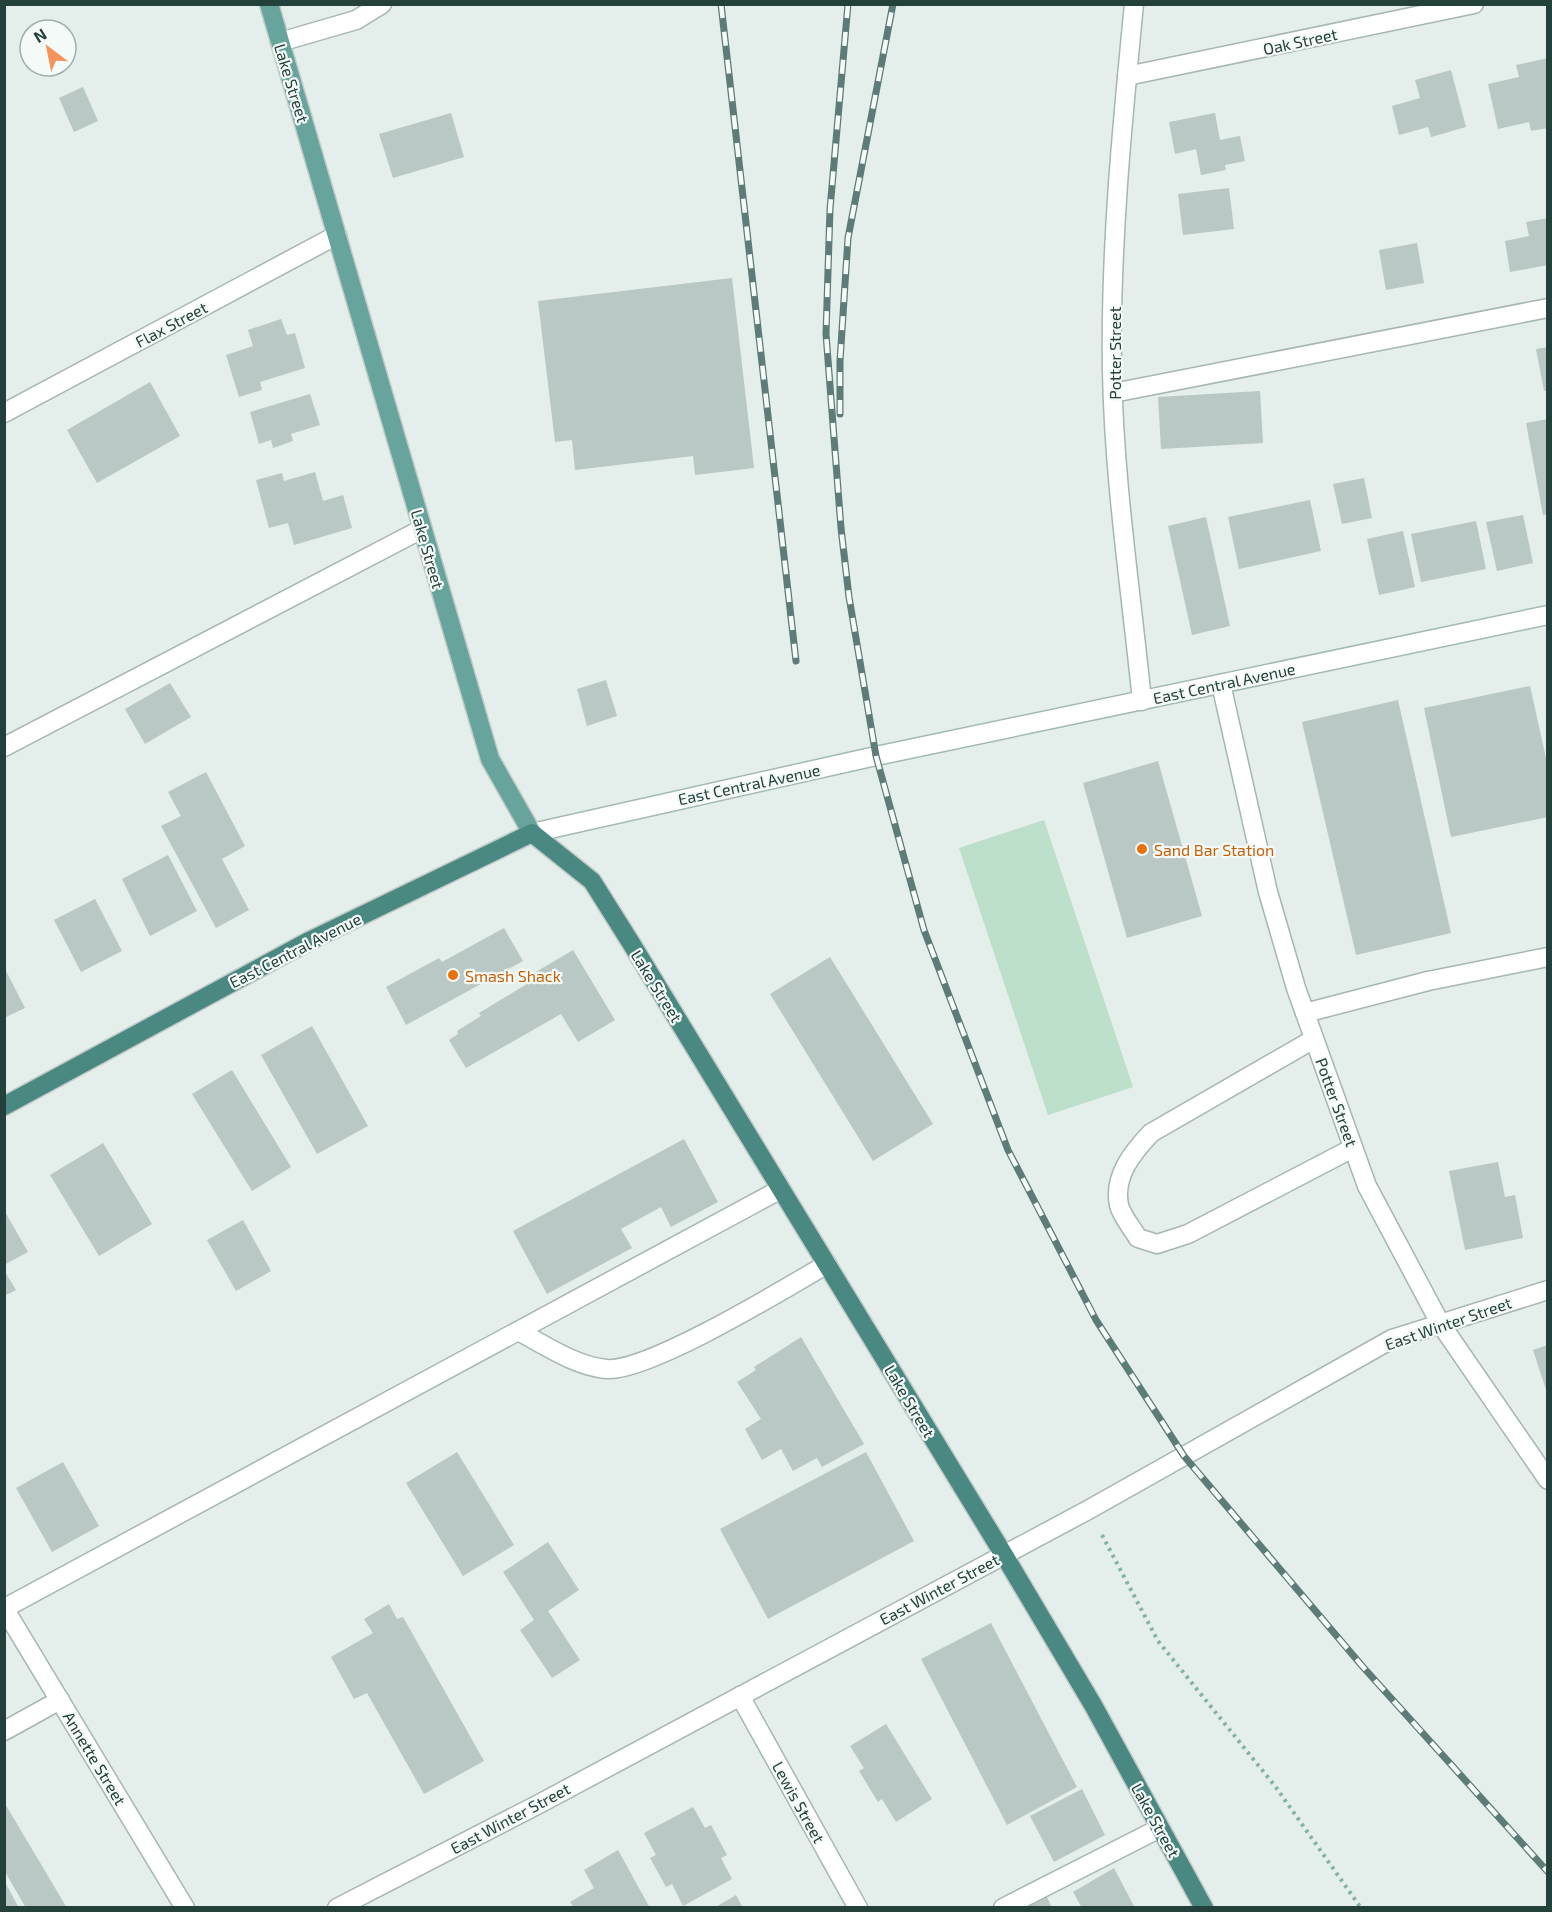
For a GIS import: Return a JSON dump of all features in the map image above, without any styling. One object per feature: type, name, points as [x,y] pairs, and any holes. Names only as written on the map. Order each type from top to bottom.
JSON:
[{"type":"highway","name":"East Central Avenue","points":[[4,1106],[309,941],[532,833]]},
{"type":"highway","name":"Lake Street","points":[[532,833],[592,882],[1004,1555],[1093,1705],[1204,1908]]},
{"type":"main road","name":"Lake Street","points":[[268,4],[490,759],[532,833]]},
{"type":"street","points":[[280,42],[356,20],[382,4]]},
{"type":"street","name":"Potter Street","points":[[1134,4],[1119,162],[1113,393],[1114,433],[1142,701]]},
{"type":"street","name":"Oak Street","points":[[1127,76],[1474,4]]},
{"type":"street","name":"Flax Street","points":[[4,414],[337,235]]},
{"type":"street","points":[[1113,393],[1548,308]]},
{"type":"street","points":[[4,747],[422,529]]},
{"type":"street","name":"East Central Avenue","points":[[532,833],[1548,615]]},
{"type":"street","name":"Potter Street","points":[[1221,684],[1268,892],[1305,1013],[1367,1186],[1440,1323],[1548,1480]]},
{"type":"street","points":[[1305,1013],[1428,981],[1548,957]]},
{"type":"street","points":[[1314,1039],[1151,1133],[1131,1154],[1121,1174],[1119,1205],[1138,1238],[1157,1244],[1188,1234],[1353,1148]]},
{"type":"street","points":[[5,1608],[782,1189]]},
{"type":"street","points":[[518,1331],[566,1357],[607,1370],[654,1358],[827,1264]]},
{"type":"street","name":"East Winter Street","points":[[337,1908],[1088,1510],[1392,1339],[1548,1290]]},
{"type":"street","name":"Annette Street","points":[[5,1608],[185,1908]]},
{"type":"street","name":"Lewis Street","points":[[740,1696],[858,1908]]},
{"type":"street","points":[[4,1731],[60,1700]]},
{"type":"street","points":[[1003,1908],[1160,1828]]},
{"type":"path","points":[[1088,1510],[1158,1641],[1275,1786],[1361,1908]]},
{"type":"green space","points":[[1044,820],[1133,1087],[1048,1115],[959,848]]},
{"type":"building","points":[[1548,58],[1548,128],[1531,131],[1529,122],[1498,129],[1488,84],[1519,77],[1516,65]]},
{"type":"building","points":[[1451,70],[1466,127],[1431,137],[1428,127],[1399,135],[1392,106],[1420,98],[1415,80]]},
{"type":"building","points":[[83,87],[98,121],[74,132],[59,98]]},
{"type":"building","points":[[451,113],[464,157],[393,178],[379,134]]},
{"type":"building","points":[[1215,113],[1220,140],[1240,136],[1245,161],[1225,165],[1226,170],[1201,175],[1196,149],[1175,154],[1169,122]]},
{"type":"building","points":[[1229,188],[1234,229],[1183,235],[1178,194]]},
{"type":"building","points":[[1548,218],[1548,265],[1510,272],[1505,241],[1529,236],[1526,222]]},
{"type":"building","points":[[1417,243],[1424,283],[1386,290],[1379,250]]},
{"type":"building","points":[[732,278],[754,468],[695,475],[693,456],[575,470],[572,440],[555,442],[538,301]]},
{"type":"building","points":[[281,319],[287,335],[295,333],[305,368],[260,382],[262,390],[239,397],[226,355],[253,346],[248,330]]},
{"type":"building","points":[[1548,347],[1548,390],[1544,391],[1536,349]]},
{"type":"building","points":[[150,382],[180,436],[97,483],[67,430]]},
{"type":"building","points":[[1260,391],[1263,443],[1161,449],[1158,397]]},
{"type":"building","points":[[310,394],[320,425],[291,434],[293,441],[273,448],[271,440],[259,444],[250,412]]},
{"type":"building","points":[[1548,419],[1548,514],[1543,515],[1526,423]]},
{"type":"building","points":[[315,472],[323,501],[343,495],[352,528],[294,545],[288,523],[269,528],[256,480],[282,473],[284,481]]},
{"type":"building","points":[[1364,478],[1372,518],[1342,524],[1333,484]]},
{"type":"building","points":[[1310,500],[1321,551],[1239,569],[1228,517]]},
{"type":"building","points":[[1523,515],[1533,563],[1497,571],[1486,522]]},
{"type":"building","points":[[1206,517],[1230,626],[1192,635],[1168,526]]},
{"type":"building","points":[[1476,521],[1486,569],[1421,582],[1411,534]]},
{"type":"building","points":[[1403,531],[1415,587],[1379,595],[1367,539]]},
{"type":"building","points":[[606,680],[617,716],[587,726],[577,689]]},
{"type":"building","points":[[170,683],[191,717],[145,744],[125,709]]},
{"type":"building","points":[[1530,686],[1548,767],[1548,817],[1451,837],[1424,708]]},
{"type":"building","points":[[1398,700],[1451,933],[1356,955],[1302,722]]},
{"type":"building","name":"Sand Bar Station","points":[[1158,761],[1202,916],[1127,938],[1083,783]]},
{"type":"building","points":[[206,772],[245,846],[222,859],[249,910],[216,928],[161,826],[181,816],[168,792]]},
{"type":"building","points":[[168,855],[197,911],[150,936],[122,879]]},
{"type":"building","points":[[95,899],[122,951],[81,972],[54,920]]},
{"type":"building","name":"Smash Shack","points":[[504,928],[523,961],[406,1025],[386,987],[439,958],[442,962]]},
{"type":"building","points":[[573,950],[615,1020],[578,1042],[561,1014],[466,1068],[449,1040],[458,1034],[457,1031],[481,1016],[479,1013],[527,984],[524,979]]},
{"type":"building","points":[[830,957],[933,1124],[873,1161],[770,994]]},
{"type":"building","points":[[4,967],[25,1008],[4,1018]]},
{"type":"building","points":[[312,1026],[368,1126],[317,1154],[261,1055]]},
{"type":"building","points":[[232,1070],[291,1167],[252,1191],[192,1094]]},
{"type":"building","points":[[684,1139],[718,1202],[671,1227],[661,1207],[621,1229],[632,1248],[547,1294],[513,1231]]},
{"type":"building","points":[[103,1143],[152,1224],[99,1256],[50,1175]]},
{"type":"building","points":[[1498,1162],[1505,1197],[1515,1195],[1523,1238],[1465,1250],[1449,1171]]},
{"type":"building","points":[[4,1210],[28,1252],[4,1265]]},
{"type":"building","points":[[243,1220],[271,1271],[236,1291],[207,1240]]},
{"type":"building","points":[[4,1270],[16,1290],[4,1296]]},
{"type":"building","points":[[801,1337],[864,1444],[822,1467],[817,1458],[793,1471],[781,1449],[762,1460],[745,1429],[761,1419],[737,1382],[756,1370],[754,1367]]},
{"type":"building","points":[[1548,1345],[1548,1393],[1547,1393],[1533,1350]]},
{"type":"building","points":[[457,1452],[514,1545],[463,1576],[406,1483]]},
{"type":"building","points":[[866,1452],[914,1541],[768,1619],[720,1529]]},
{"type":"building","points":[[63,1462],[99,1526],[52,1552],[16,1488]]},
{"type":"building","points":[[548,1542],[579,1590],[548,1611],[580,1660],[552,1678],[520,1630],[534,1620],[503,1572]]},
{"type":"building","points":[[389,1604],[397,1619],[403,1617],[484,1761],[424,1794],[367,1693],[354,1699],[331,1657],[373,1633],[364,1619]]},
{"type":"building","points":[[991,1623],[1077,1787],[1007,1825],[921,1659]]},
{"type":"building","points":[[886,1724],[932,1799],[896,1822],[882,1799],[878,1802],[859,1771],[864,1768],[850,1746]]},
{"type":"building","points":[[1082,1789],[1105,1835],[1054,1862],[1030,1816]]},
{"type":"building","points":[[4,1802],[67,1908],[26,1908],[4,1870]]},
{"type":"building","points":[[693,1807],[705,1828],[711,1825],[727,1855],[721,1858],[732,1879],[683,1906],[672,1884],[666,1887],[650,1858],[656,1855],[644,1833]]},
{"type":"building","points":[[618,1850],[650,1908],[574,1908],[570,1902],[594,1888],[584,1870]]},
{"type":"building","points":[[1114,1868],[1135,1908],[1082,1908],[1073,1892]]},
{"type":"building","points":[[5,1882],[19,1908],[5,1908]]},
{"type":"building","points":[[736,1895],[743,1908],[714,1908]]},
{"type":"building","points":[[1046,1895],[1052,1908],[1023,1908]]},
{"type":"railway","points":[[721,4],[796,661]]},
{"type":"railway","points":[[848,4],[830,209],[826,334],[841,528],[849,597],[876,756],[924,930],[1008,1150],[1096,1320],[1184,1456],[1363,1667],[1548,1872]]},
{"type":"railway","points":[[840,414],[840,361],[848,238],[893,4]]},
{"type":"place","name":"Sand Bar Station","points":[[1142,849]]},
{"type":"place","name":"Smash Shack","points":[[453,975]]}]
